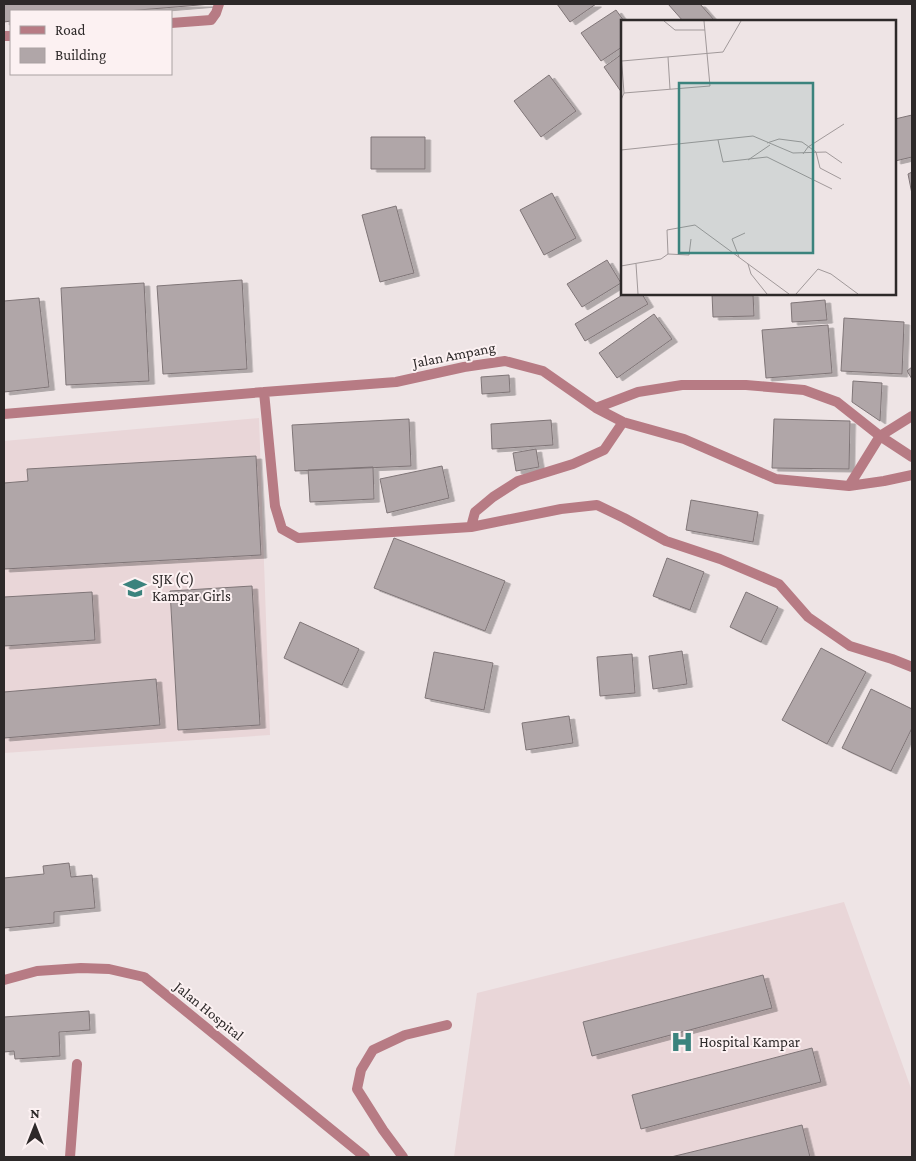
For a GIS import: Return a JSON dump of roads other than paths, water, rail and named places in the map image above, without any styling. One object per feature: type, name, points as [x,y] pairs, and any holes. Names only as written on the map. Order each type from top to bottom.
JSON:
[{"type":"street","points":[[172,23],[211,20],[219,4]]},
{"type":"street","name":"Jalan Ampang","points":[[4,414],[396,382],[464,367],[505,361],[543,371],[596,408],[623,422],[684,438],[776,479],[849,486],[912,475]]},
{"type":"street","points":[[596,408],[638,392],[682,385],[746,385],[804,390],[837,402],[880,436],[912,457]]},
{"type":"street","points":[[264,392],[275,506],[282,529],[298,538],[471,527],[561,509],[597,505],[666,541],[720,559],[779,584],[808,617],[850,646],[912,667]]},
{"type":"street","points":[[849,486],[880,436],[912,416]]},
{"type":"street","points":[[471,527],[475,512],[493,497],[518,481],[573,464],[604,450],[623,422]]},
{"type":"street","name":"Jalan Hospital","points":[[4,980],[37,971],[81,968],[109,969],[144,977],[365,1157]]},
{"type":"street","points":[[403,1157],[357,1089],[361,1070],[374,1050],[405,1035],[447,1026]]},
{"type":"street","points":[[70,1157],[77,1064]]},
{"type":"place","name":"SJK (C) Kampar Girls","points":[[135,588]]},
{"type":"place","name":"Hospital Kampar","points":[[682,1042]]}]
